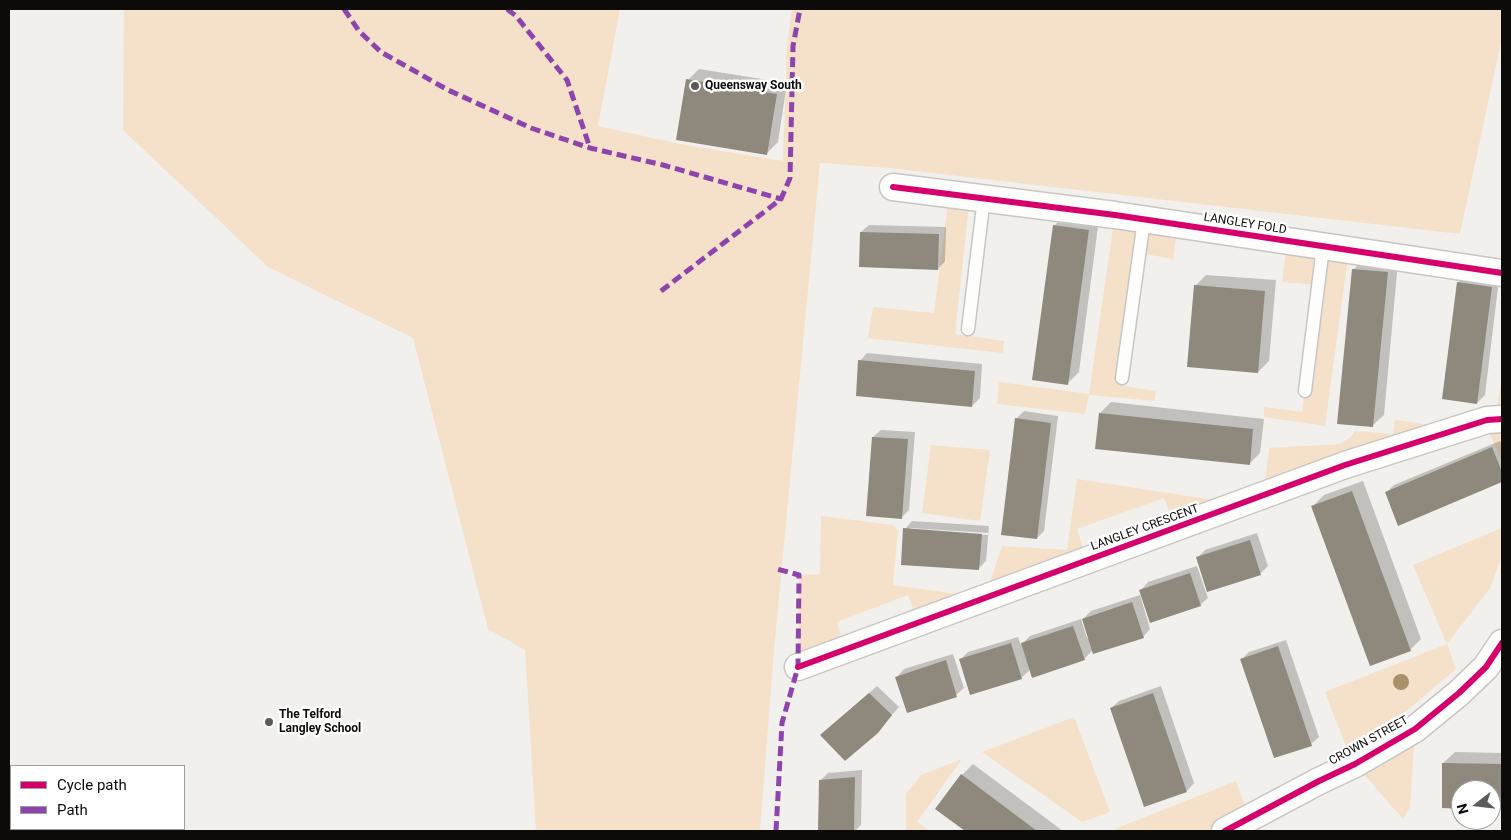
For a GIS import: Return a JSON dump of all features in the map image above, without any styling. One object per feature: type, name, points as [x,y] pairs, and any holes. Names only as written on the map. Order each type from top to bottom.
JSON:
[{"type":"street","name":"LANGLEY FOLD","points":[[893,187],[1144,220],[1502,273]]},
{"type":"street","name":"LANGLEY CRESCENT","points":[[798,667],[1345,465],[1487,420],[1502,419]]},
{"type":"street","name":"CROWN STREET","points":[[1225,831],[1355,764],[1416,729],[1459,693],[1494,673],[1502,643]]},
{"type":"lane","points":[[968,329],[984,198]]},
{"type":"lane","points":[[1122,378],[1144,220]]},
{"type":"lane","points":[[1305,391],[1323,247]]},
{"type":"shaded area","points":[[124,9],[620,9],[598,126],[680,144],[783,161],[787,45],[792,9],[1502,9],[1502,37],[1460,234],[889,168],[820,163],[774,650],[760,831],[536,831],[525,650],[488,629],[413,338],[268,267],[123,130]]},
{"type":"shaded area","points":[[949,194],[970,196],[955,334],[1004,341],[1003,353],[868,338],[873,307],[934,313]]},
{"type":"shaded area","points":[[1115,215],[1178,225],[1173,259],[1140,253],[1122,378],[1124,386],[1156,391],[1155,401],[1089,395],[1085,414],[997,404],[999,382],[1089,394]]},
{"type":"shaded area","points":[[1287,241],[1349,250],[1325,426],[1264,417],[1264,407],[1302,412],[1318,285],[1282,282]]},
{"type":"shaded area","points":[[1502,375],[1502,462],[1490,434],[1495,419]]},
{"type":"shaded area","points":[[1395,420],[1432,425],[1265,482],[1269,448],[1340,444],[1351,437],[1355,431],[1393,434]]},
{"type":"shaded area","points":[[931,445],[990,450],[980,521],[922,513]]},
{"type":"shaded area","points":[[1077,479],[1214,500],[1176,528],[1164,498],[1077,529],[1087,561],[918,623],[908,595],[837,622],[845,650],[798,667],[799,575],[820,574],[821,516],[893,525],[898,530],[893,585],[985,598],[1002,546],[1067,550]]},
{"type":"shaded area","points":[[1502,528],[1502,556],[1490,588],[1447,644],[1413,565]]},
{"type":"shaded area","points":[[1447,644],[1456,669],[1397,719],[1347,749],[1325,692]]},
{"type":"shaded area","points":[[1074,717],[1110,812],[1082,822],[982,752]]},
{"type":"shaded area","points":[[1415,729],[1410,807],[1403,819],[1355,764]]},
{"type":"shaded area","points":[[962,759],[917,822],[928,830],[906,831],[906,794],[921,775]]},
{"type":"shaded area","points":[[1236,781],[1249,818],[1225,831],[1116,831],[1115,829]]},
{"type":"building","points":[[686,79],[777,94],[767,155],[676,140]]},
{"type":"building","points":[[1053,225],[1089,230],[1068,385],[1032,380]]},
{"type":"building","points":[[860,232],[939,234],[938,270],[859,267]]},
{"type":"building","points":[[1352,269],[1388,272],[1373,427],[1337,424]]},
{"type":"building","points":[[1457,282],[1492,287],[1477,404],[1442,399]]},
{"type":"building","points":[[1194,285],[1265,291],[1258,373],[1187,367]]},
{"type":"building","points":[[858,360],[975,371],[972,407],[856,396]]},
{"type":"building","points":[[1099,413],[1253,429],[1250,465],[1095,449]]},
{"type":"building","points":[[1015,418],[1051,423],[1037,539],[1001,535]]},
{"type":"building","points":[[872,437],[908,439],[902,519],[866,516]]},
{"type":"building","points":[[1492,447],[1502,472],[1502,482],[1398,526],[1385,492]]},
{"type":"building","points":[[1352,491],[1411,651],[1370,666],[1311,506]]},
{"type":"building","points":[[903,528],[982,534],[979,570],[901,565]]},
{"type":"building","points":[[1250,540],[1261,575],[1207,592],[1196,557]]},
{"type":"building","points":[[1190,573],[1201,606],[1150,623],[1139,590]]},
{"type":"building","points":[[1132,602],[1144,638],[1093,654],[1082,619]]},
{"type":"building","points":[[1073,626],[1085,660],[1032,678],[1021,643]]},
{"type":"building","points":[[1011,643],[1022,679],[970,695],[959,659]]},
{"type":"building","points":[[1278,646],[1312,746],[1274,758],[1240,659]]},
{"type":"building","points":[[946,660],[957,697],[907,713],[895,677]]},
{"type":"building","points":[[869,693],[892,715],[878,733],[845,761],[820,735]]},
{"type":"building","points":[[1153,693],[1187,792],[1144,807],[1110,708]]},
{"type":"building","points":[[1442,763],[1502,764],[1502,810],[1501,780],[1451,780],[1451,808],[1442,808]]},
{"type":"building","points":[[961,774],[1037,831],[965,831],[935,809]]},
{"type":"building","points":[[855,777],[854,831],[818,831],[819,780]]},
{"type":"marked path","points":[[344,9],[359,31],[381,52],[448,90],[531,128],[590,148],[663,165],[781,199]]},
{"type":"marked path","points":[[507,9],[516,16],[567,80],[590,148]]},
{"type":"marked path","points":[[661,291],[781,199],[790,178],[793,46],[800,9]]},
{"type":"marked path","points":[[776,831],[782,723],[798,667],[799,575],[777,569]]},
{"type":"cycle path","points":[[893,187],[1115,215],[1502,273]]},
{"type":"cycle path","points":[[798,667],[1345,465],[1487,420],[1502,419]]},
{"type":"cycle path","points":[[1225,831],[1355,764],[1415,729],[1459,693],[1486,667],[1502,643]]},
{"type":"place","name":"Queensway South","points":[[695,86]]},
{"type":"place","name":"The Telford Langley School","points":[[269,722]]}]
